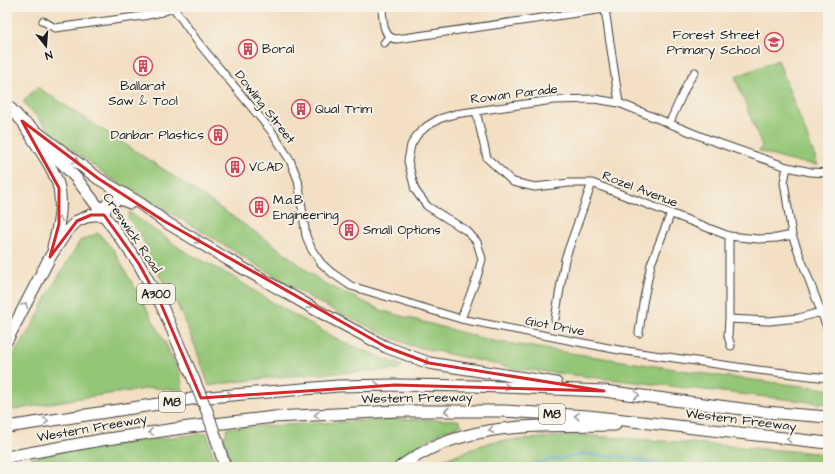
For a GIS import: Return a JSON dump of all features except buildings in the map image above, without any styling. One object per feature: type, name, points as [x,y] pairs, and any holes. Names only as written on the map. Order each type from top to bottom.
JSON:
[{"type":"highway","name":"Creswick Road","points":[[7,105],[76,178],[139,264],[161,304],[194,380],[207,411],[225,467]]},
{"type":"highway","points":[[22,121],[99,179],[164,220],[227,259],[318,311],[386,347],[429,364],[604,391]]},
{"type":"highway","points":[[22,121],[54,174],[59,188],[59,224],[50,257]]},
{"type":"highway","points":[[7,340],[50,257],[67,232],[77,221],[91,215],[104,215],[107,203],[116,199],[121,199],[164,220]]},
{"type":"highway","name":"Western Freeway","points":[[7,427],[198,398],[338,386],[395,385],[474,386],[604,391],[765,412],[828,417]]},
{"type":"highway","name":"Western Freeway","points":[[7,457],[101,440],[189,427],[274,417],[382,411],[504,411],[588,416],[828,443]]},
{"type":"highway","points":[[400,467],[410,459],[444,442],[479,432],[517,427],[670,425]]},
{"type":"street","points":[[43,21],[55,28],[147,16],[173,7]]},
{"type":"street","name":"Dowling Street","points":[[173,7],[197,41],[272,132],[290,160],[298,180],[306,236]]},
{"type":"street","points":[[382,7],[385,30],[389,37],[393,39],[618,7]]},
{"type":"street","points":[[605,9],[619,103]]},
{"type":"street","points":[[384,43],[389,37]]},
{"type":"street","points":[[669,124],[688,82],[695,72]]},
{"type":"street","name":"Rowan Parade","points":[[461,319],[477,277],[482,259],[477,242],[467,231],[427,206],[415,190],[408,161],[411,145],[417,135],[427,126],[439,119],[456,114],[553,100],[595,100],[619,103],[710,140],[787,167],[811,172],[828,173]]},
{"type":"street","name":"Rozel Avenue","points":[[476,111],[487,158],[513,182],[536,188],[570,183],[592,183],[729,236],[758,239],[777,238],[792,235]]},
{"type":"street","points":[[787,167],[784,182],[792,235],[828,330]]},
{"type":"street","points":[[555,319],[566,259],[592,183]]},
{"type":"street","points":[[639,333],[651,264],[671,213]]},
{"type":"street","name":"Giot Drive","points":[[306,236],[312,250],[321,263],[332,273],[351,286],[461,319],[619,350],[751,369],[828,378]]},
{"type":"street","points":[[729,236],[728,336],[731,346]]},
{"type":"street","points":[[729,319],[769,321],[799,318],[821,312]]},
{"type":"highlighted area","points":[[22,121],[99,179],[164,221],[386,347],[429,363],[604,391],[395,385],[201,398],[161,304],[139,264],[104,215],[91,215],[77,221],[50,257],[59,224],[59,188]]},
{"type":"green space","points":[[778,60],[818,165],[786,160],[759,151],[762,146],[735,77]]},
{"type":"green space","points":[[37,87],[163,169],[274,245],[322,282],[383,311],[493,341],[720,376],[828,389],[828,404],[512,368],[409,345],[321,304],[110,178],[57,138],[23,102]]},
{"type":"green space","points":[[129,212],[184,251],[233,277],[275,304],[339,340],[402,366],[398,370],[279,377],[209,386],[195,346],[177,304],[153,265],[142,237],[128,218]]},
{"type":"green space","points":[[98,233],[113,249],[164,340],[180,375],[183,390],[151,388],[74,399],[7,411],[7,363],[35,321],[51,289],[80,241]]},
{"type":"green space","points":[[397,419],[458,420],[462,425],[441,432],[385,467],[232,467],[224,438],[228,428]]},
{"type":"green space","points":[[207,433],[216,467],[49,467],[32,463],[31,458],[68,450]]},
{"type":"green space","points":[[577,435],[828,454],[828,467],[425,467],[490,442]]},
{"type":"waterway","points":[[522,467],[584,454],[630,458],[675,467]]},
{"type":"place","name":"Forest Street Primary School","points":[[774,42]]},
{"type":"place","name":"Boral","points":[[248,49]]},
{"type":"place","name":"Ballarat Saw & Tool","points":[[143,66]]},
{"type":"place","name":"Qual Trim","points":[[301,109]]},
{"type":"place","name":"Danbar Plastics","points":[[218,135]]},
{"type":"place","name":"VCAD","points":[[235,167]]},
{"type":"place","name":"M.a.B Engineering","points":[[259,207]]},
{"type":"place","name":"Small Options","points":[[349,230]]}]
